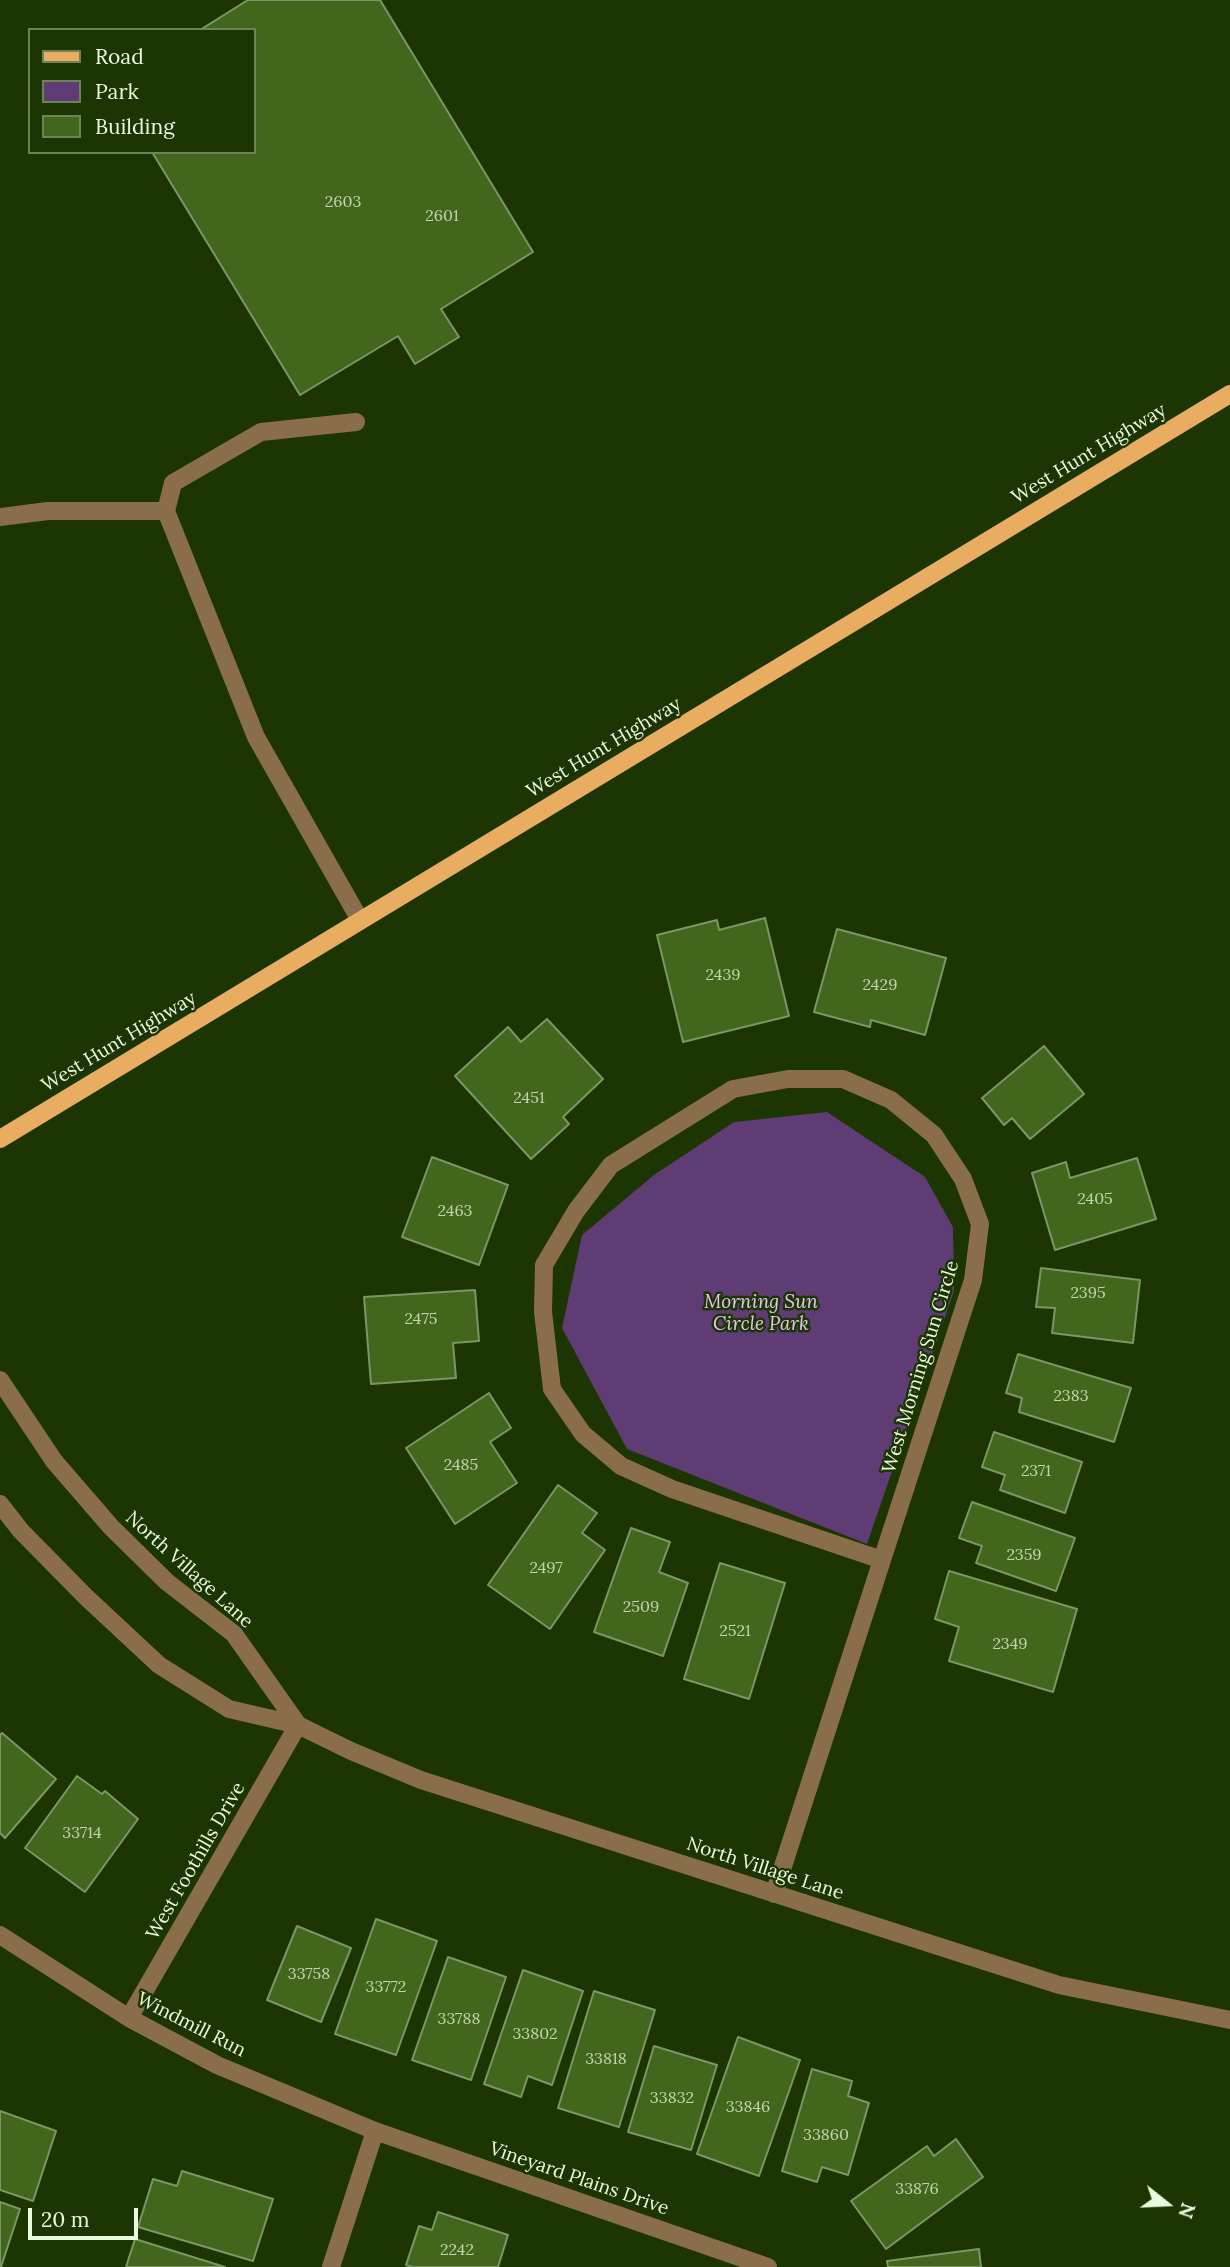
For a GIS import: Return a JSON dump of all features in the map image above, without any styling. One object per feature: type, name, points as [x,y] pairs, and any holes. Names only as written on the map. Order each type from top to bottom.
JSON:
[{"type":"main road","name":"West Hunt Highway","points":[[0,1139],[1230,394]]},
{"type":"street","points":[[356,422],[261,432],[173,484],[166,511],[256,737],[360,920]]},
{"type":"street","points":[[0,517],[48,511],[166,511]]},
{"type":"street","name":"West Morning Sun Circle","points":[[774,1894],[973,1280],[980,1224],[963,1178],[934,1135],[891,1100],[843,1079],[788,1079],[733,1089],[611,1165],[576,1210],[544,1265],[543,1312],[552,1389],[583,1434],[621,1466],[672,1489],[882,1560]]},
{"type":"street","name":"North Village Lane","points":[[0,1380],[54,1461],[86,1499],[167,1582],[234,1634],[298,1726]]},
{"type":"street","name":"North Village Lane","points":[[0,1504],[21,1531],[86,1597],[159,1665],[229,1709],[298,1726],[421,1780],[1059,1985],[1230,2020]]},
{"type":"street","name":"West Foothills Drive","points":[[130,2018],[298,1726]]},
{"type":"street","name":"Windmill Run","points":[[0,1935],[130,2018],[217,2065],[375,2131]]},
{"type":"street","points":[[331,2267],[375,2131]]},
{"type":"street","name":"Vineyard Plains Drive","points":[[375,2131],[768,2267]]},
{"type":"green space","name":"Morning Sun Circle Park","points":[[827,1112],[925,1177],[953,1227],[954,1291],[867,1544],[627,1449],[562,1328],[582,1235],[654,1175],[734,1122]]},
{"type":"building","points":[[248,0],[380,0],[533,252],[441,309],[459,337],[415,364],[398,336],[300,395],[153,154],[256,154],[256,28],[203,28]]},
{"type":"building","points":[[765,918],[789,1016],[683,1042],[657,935],[717,920],[719,930]]},
{"type":"building","points":[[837,929],[946,958],[925,1035],[871,1020],[870,1027],[814,1012]]},
{"type":"building","points":[[547,1019],[603,1079],[563,1117],[569,1124],[531,1159],[455,1076],[508,1027],[521,1042]]},
{"type":"building","points":[[1044,1046],[1084,1094],[1030,1139],[1012,1118],[1004,1125],[982,1098]]},
{"type":"building","points":[[432,1157],[508,1185],[479,1265],[402,1237]]},
{"type":"building","points":[[1137,1158],[1156,1219],[1055,1250],[1032,1173],[1066,1162],[1070,1178]]},
{"type":"building","points":[[1041,1268],[1140,1280],[1133,1343],[1052,1333],[1055,1308],[1036,1307]]},
{"type":"building","points":[[475,1290],[479,1341],[453,1343],[456,1378],[371,1384],[364,1297]]},
{"type":"building","points":[[1018,1354],[1131,1388],[1114,1442],[1019,1412],[1022,1398],[1006,1393]]},
{"type":"building","points":[[489,1393],[511,1428],[490,1442],[517,1483],[455,1524],[406,1448]]},
{"type":"building","points":[[994,1432],[1082,1462],[1065,1513],[1000,1490],[1005,1475],[982,1467]]},
{"type":"building","points":[[558,1485],[597,1513],[582,1533],[605,1550],[550,1629],[488,1585]]},
{"type":"building","points":[[972,1502],[1075,1538],[1056,1591],[976,1563],[982,1546],[959,1538]]},
{"type":"building","points":[[631,1528],[670,1542],[659,1572],[688,1583],[663,1656],[594,1632]]},
{"type":"building","points":[[720,1563],[785,1583],[749,1699],[684,1679]]},
{"type":"building","points":[[949,1571],[1077,1609],[1053,1692],[949,1661],[959,1627],[935,1619]]},
{"type":"building","points":[[2,1733],[56,1779],[5,1838],[0,1833]]},
{"type":"building","points":[[77,1776],[102,1794],[105,1791],[138,1819],[85,1892],[25,1848]]},
{"type":"building","points":[[376,1919],[437,1941],[396,2055],[335,2034]]},
{"type":"building","points":[[297,1926],[351,1948],[321,2022],[267,2000]]},
{"type":"building","points":[[448,1957],[506,1977],[471,2080],[412,2060]]},
{"type":"building","points":[[523,1970],[583,1991],[552,2085],[528,2076],[521,2097],[484,2084]]},
{"type":"building","points":[[594,1991],[655,2010],[619,2127],[558,2108]]},
{"type":"building","points":[[738,2037],[800,2060],[759,2176],[697,2154]]},
{"type":"building","points":[[654,2046],[717,2065],[691,2150],[628,2132]]},
{"type":"building","points":[[812,2069],[852,2081],[848,2096],[869,2103],[848,2175],[822,2167],[817,2182],[782,2171]]},
{"type":"building","points":[[0,2111],[56,2131],[33,2201],[0,2190]]},
{"type":"building","points":[[956,2139],[983,2177],[886,2249],[851,2201],[927,2146],[934,2156]]},
{"type":"building","points":[[182,2171],[273,2199],[253,2261],[138,2227],[153,2179],[177,2186]]},
{"type":"building","points":[[0,2202],[20,2209],[1,2267],[0,2267]]},
{"type":"building","points":[[438,2212],[508,2235],[498,2267],[406,2265],[419,2226],[432,2230]]},
{"type":"building","points":[[135,2239],[225,2267],[126,2267]]},
{"type":"building","points":[[979,2249],[981,2267],[888,2267],[887,2261]]}]
